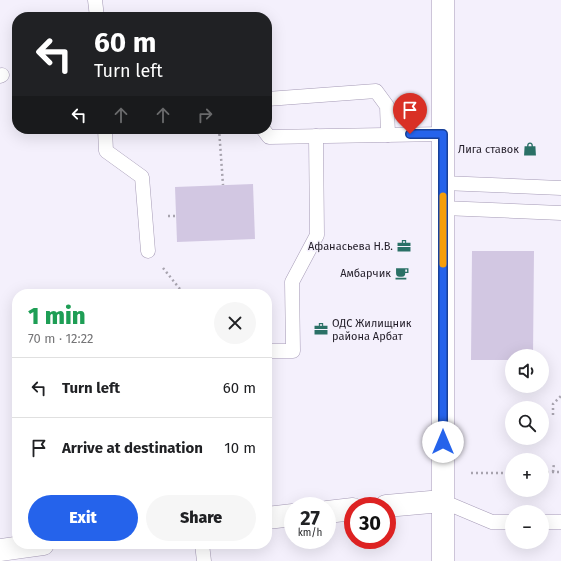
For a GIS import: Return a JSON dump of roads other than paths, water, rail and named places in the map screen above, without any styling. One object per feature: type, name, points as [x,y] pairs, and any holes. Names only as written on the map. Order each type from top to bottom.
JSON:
[{"type":"street","points":[[443,0],[443,561]]},
{"type":"street","points":[[396,505],[442,500]]},
{"type":"street","points":[[272,517],[284,516]]},
{"type":"street","points":[[0,550],[12,548]]},
{"type":"lane","points":[[95,0],[96,12]]},
{"type":"lane","points":[[272,99],[376,91],[387,106],[388,135]]},
{"type":"lane","points":[[105,134],[106,151],[142,177],[148,251]]},
{"type":"lane","points":[[267,134],[269,137],[443,134]]},
{"type":"lane","points":[[272,351],[292,351],[292,282],[317,235],[316,136]]},
{"type":"lane","points":[[443,183],[561,188]]},
{"type":"lane","points":[[443,208],[561,214]]},
{"type":"lane","points":[[442,500],[492,522],[505,522]]},
{"type":"lane","points":[[549,522],[561,522]]},
{"type":"lane","points":[[203,549],[204,561]]},
{"type":"place","name":"Лига ставок","points":[[530,149]]},
{"type":"place","name":"Афанасьева Н.В.","points":[[404,246]]},
{"type":"place","name":"Амбарчик","points":[[402,273]]},
{"type":"place","name":"ОДС Жилищник района Арбат","points":[[321,329]]}]
